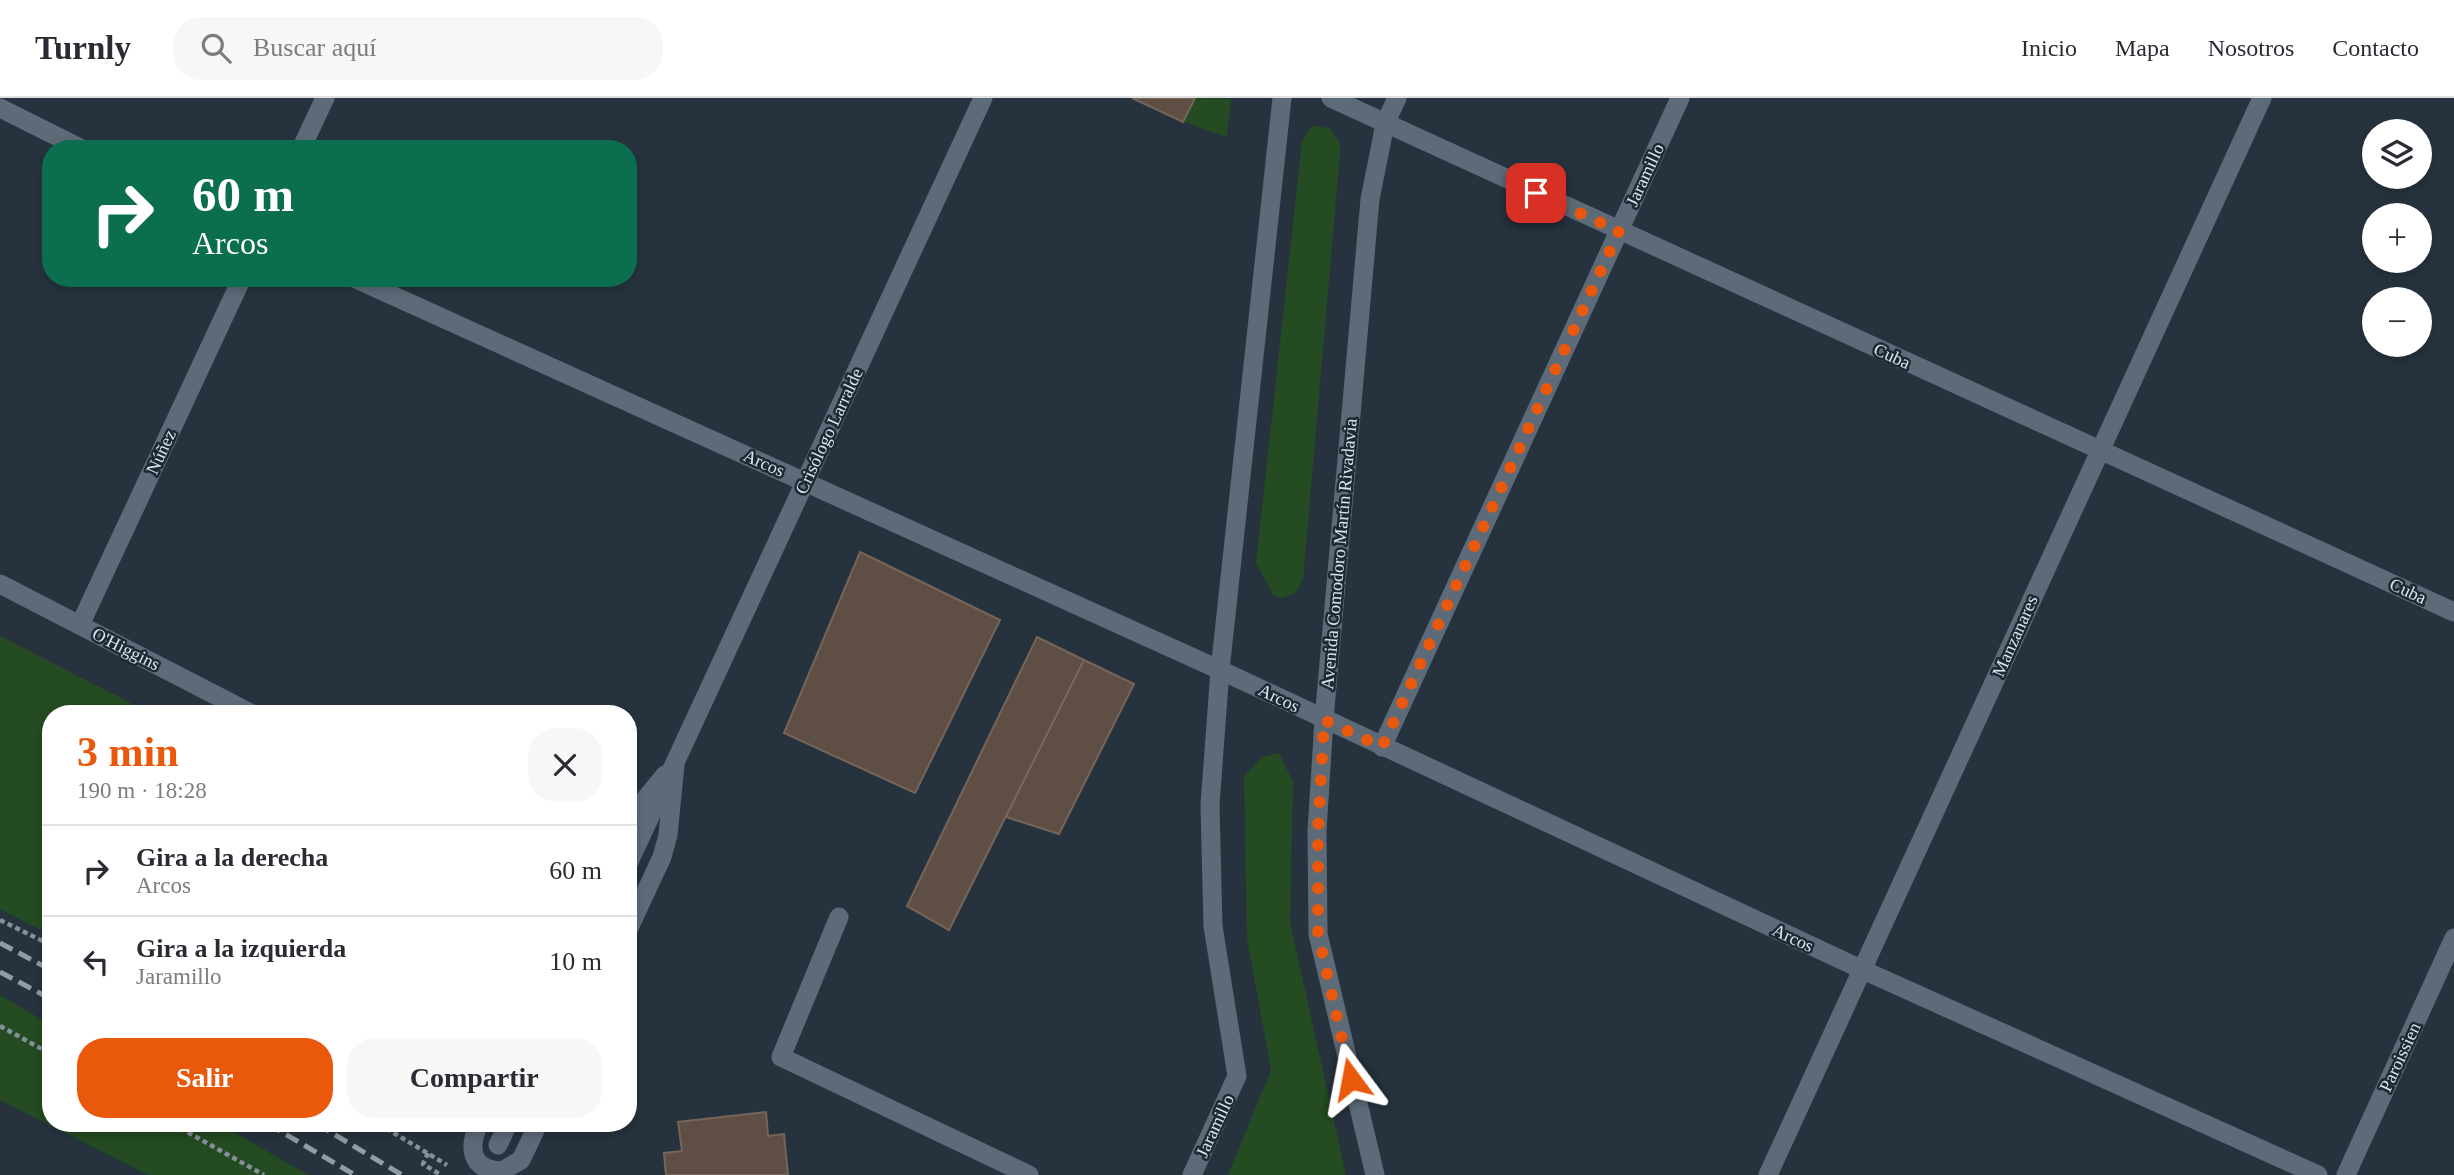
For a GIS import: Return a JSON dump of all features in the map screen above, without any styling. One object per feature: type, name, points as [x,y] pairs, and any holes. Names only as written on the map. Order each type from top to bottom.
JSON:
[{"type":"street","points":[[306,140],[325,98]]},
{"type":"street","name":"Crisólogo Larralde","points":[[637,845],[983,98]]},
{"type":"street","points":[[1220,670],[1282,98]]},
{"type":"street","name":"Cuba","points":[[1331,98],[2454,612]]},
{"type":"street","name":"Avenida Comodoro Martín Rivadavia","points":[[1375,1175],[1318,934],[1318,831],[1324,720],[1370,199],[1385,124],[1396,98]]},
{"type":"street","name":"Jaramillo","points":[[1382,747],[1680,98]]},
{"type":"street","name":"Manzanares","points":[[1768,1175],[2263,98]]},
{"type":"street","points":[[0,108],[64,140]]},
{"type":"street","name":"Núñez","points":[[80,625],[238,287]]},
{"type":"street","name":"Arcos","points":[[374,287],[1220,670],[1863,970],[2318,1175]]},
{"type":"street","name":"O'Higgins","points":[[0,584],[235,705]]},
{"type":"street","name":"Jaramillo","points":[[1192,1175],[1237,1076],[1213,926],[1210,805],[1220,670]]},
{"type":"street","points":[[637,809],[675,764]]},
{"type":"street","name":"Crisólogo Larralde","points":[[637,911],[662,857],[668,835],[675,764]]},
{"type":"street","points":[[839,918],[781,1056],[1029,1175]]},
{"type":"street","name":"Paroissien","points":[[2346,1175],[2454,938]]},
{"type":"street","points":[[474,1132],[471,1139],[475,1156],[484,1167],[502,1171],[521,1160],[534,1132]]},
{"type":"street","points":[[498,1145],[504,1132]]},
{"type":"path","points":[[0,920],[42,941]]},
{"type":"path","points":[[0,1026],[42,1049]]},
{"type":"path","points":[[187,1132],[264,1175]]},
{"type":"path","points":[[393,1132],[456,1171]]},
{"type":"path","points":[[428,1153],[423,1164],[441,1175]]},
{"type":"green space","points":[[1195,98],[1231,99],[1227,137],[1183,122]]},
{"type":"green space","points":[[1312,126],[1330,128],[1340,143],[1340,154],[1303,580],[1296,593],[1282,598],[1273,595],[1256,563],[1302,141]]},
{"type":"green space","points":[[0,636],[134,705],[42,705],[42,930],[0,909]]},
{"type":"green space","points":[[1279,753],[1293,782],[1290,922],[1346,1175],[1228,1175],[1271,1070],[1247,939],[1244,776],[1262,757]]},
{"type":"green space","points":[[0,995],[42,1020],[42,1121],[0,1100]]},
{"type":"green space","points":[[63,1132],[234,1132],[308,1175],[148,1175]]},
{"type":"building","points":[[1132,98],[1195,98],[1183,122]]},
{"type":"building","points":[[860,552],[1000,620],[915,793],[784,733]]},
{"type":"building","points":[[1037,637],[1084,660],[949,930],[907,906]]},
{"type":"building","points":[[1084,660],[1134,684],[1059,834],[1006,817]]},
{"type":"building","points":[[766,1112],[768,1136],[784,1134],[788,1175],[666,1175],[664,1153],[682,1151],[678,1122]]},
{"type":"railway","points":[[0,943],[42,965]]},
{"type":"railway","points":[[0,972],[42,994]]},
{"type":"railway","points":[[282,1132],[355,1175]]},
{"type":"railway","points":[[330,1132],[402,1175]]},
{"type":"route","points":[[1351,1079],[1318,934],[1318,831],[1324,720],[1382,747],[1619,231],[1536,193]]}]
